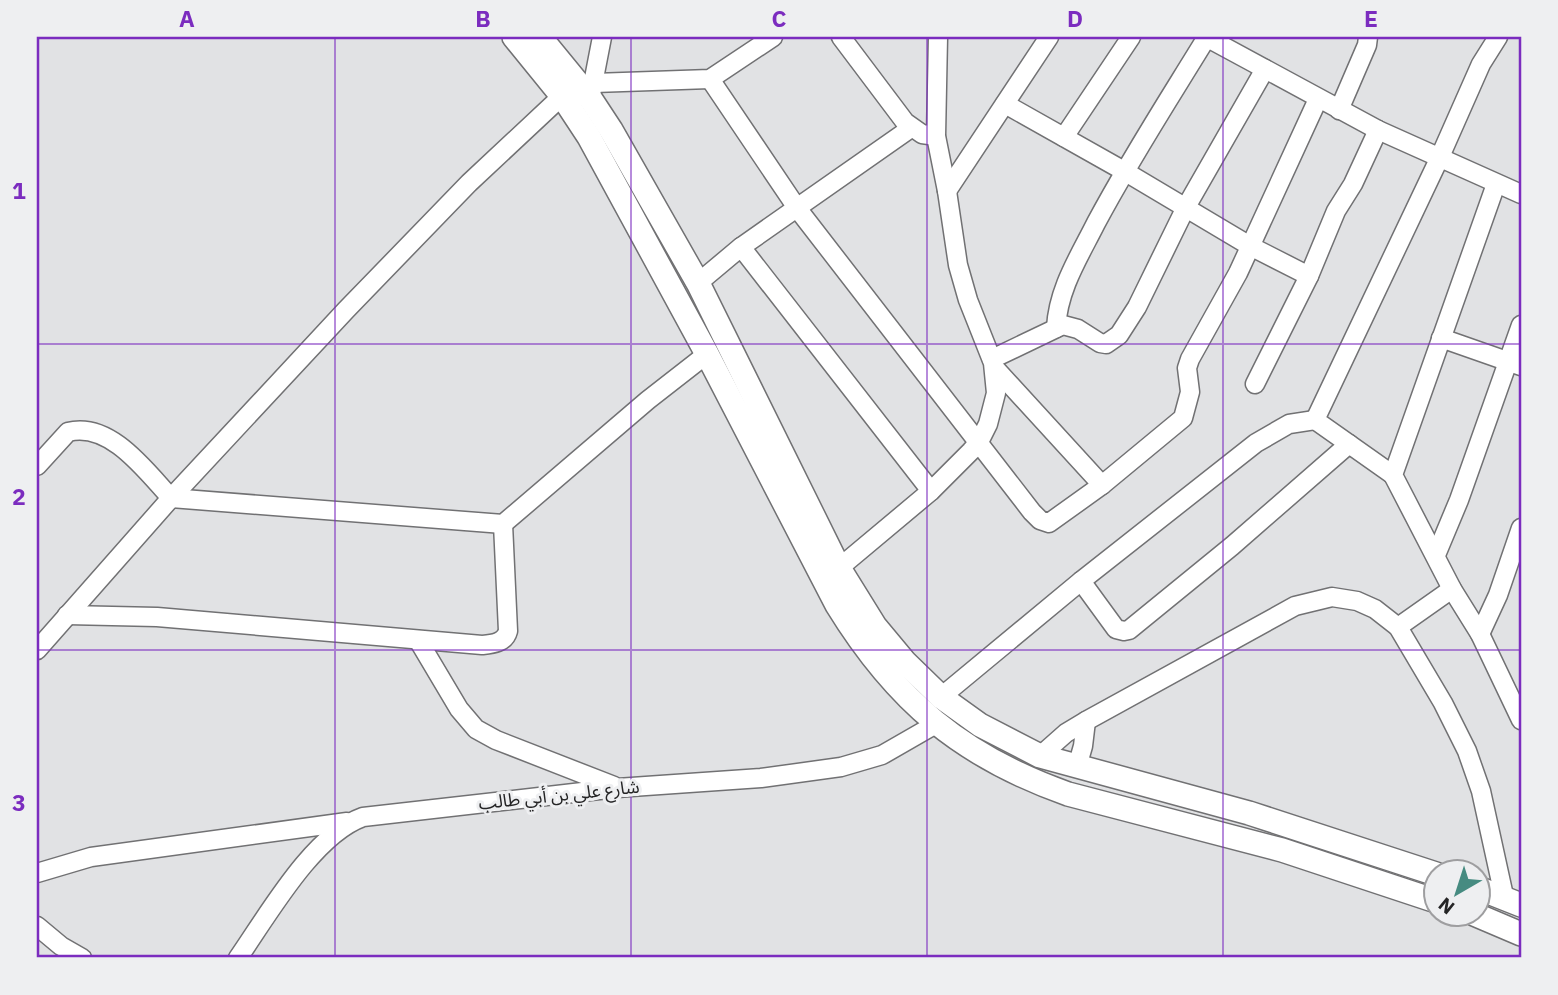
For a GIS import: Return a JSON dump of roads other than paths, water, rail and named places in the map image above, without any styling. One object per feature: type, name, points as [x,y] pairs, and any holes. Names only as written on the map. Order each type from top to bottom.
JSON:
[{"type":"main road","points":[[514,37],[562,96],[589,137],[707,354],[837,605],[857,637],[907,698],[936,724],[994,762],[1035,782],[1068,794],[1282,850],[1422,896]]},
{"type":"main road","points":[[540,37],[592,90],[611,130],[698,283],[839,568],[875,626],[905,662],[941,697],[980,725],[1040,756],[1287,825],[1422,869]]},
{"type":"main road","points":[[1282,850],[1287,825]]},
{"type":"main road","points":[[1492,893],[1512,901]]},
{"type":"main road","points":[[1492,922],[1521,934]]},
{"type":"street","points":[[602,37],[592,90],[710,79],[773,37]]},
{"type":"street","points":[[841,37],[911,128],[922,134],[936,136]]},
{"type":"street","points":[[947,191],[1049,37]]},
{"type":"street","points":[[1064,137],[1131,37]]},
{"type":"street","points":[[1056,328],[1060,296],[1124,171],[1207,37],[1378,130],[1521,194]]},
{"type":"street","points":[[1339,110],[1368,37]]},
{"type":"street","points":[[1315,420],[1481,64],[1498,37]]},
{"type":"street","points":[[839,568],[930,491],[979,442],[994,408],[996,393],[993,363],[968,300],[958,265],[936,136],[934,41]]},
{"type":"street","points":[[993,363],[1056,328],[1071,326],[1100,344],[1106,344],[1119,335],[1137,307],[1186,207],[1265,69]]},
{"type":"street","points":[[710,79],[797,208],[1032,512],[1045,523],[1102,485],[1183,418],[1190,392],[1187,368],[1190,359],[1228,292],[1318,99]]},
{"type":"street","points":[[40,637],[67,615],[171,498],[346,310],[469,183],[562,96]]},
{"type":"street","points":[[1005,104],[1250,246],[1309,276]]},
{"type":"street","points":[[698,283],[741,247],[911,128]]},
{"type":"street","points":[[1255,384],[1309,276],[1336,211],[1353,184],[1378,130]]},
{"type":"street","points":[[1393,475],[1496,184]]},
{"type":"street","points":[[741,247],[930,491]]},
{"type":"street","points":[[1436,555],[1515,364],[1521,325]]},
{"type":"street","points":[[1441,338],[1515,364]]},
{"type":"street","points":[[37,466],[68,432],[88,429],[118,445],[171,498],[503,524],[648,400],[707,354]]},
{"type":"street","points":[[993,363],[1102,485]]},
{"type":"street","points":[[941,697],[1081,581],[1256,443],[1289,424],[1315,420],[1393,475],[1451,589],[1480,634],[1519,705]]},
{"type":"street","points":[[1081,581],[1116,629],[1129,630],[1349,444]]},
{"type":"street","points":[[67,615],[157,617],[494,644],[507,636],[503,524]]},
{"type":"street","points":[[1480,634],[1498,594],[1521,528]]},
{"type":"street","points":[[1398,627],[1451,589]]},
{"type":"street","points":[[1040,756],[1066,733],[1086,721],[1295,606],[1332,597],[1357,601],[1375,609],[1398,627],[1443,703],[1467,751],[1512,901]]},
{"type":"street","points":[[418,640],[459,709],[476,729],[496,740],[617,788]]},
{"type":"street","points":[[1077,766],[1086,721]]},
{"type":"street","name":"شارع علي بن أبي طالب","points":[[238,958],[314,853],[350,822],[363,817],[617,788],[761,778],[841,766],[882,755],[936,724]]},
{"type":"street","points":[[37,873],[91,857],[350,822]]},
{"type":"street","points":[[37,926],[61,946],[82,958]]}]
